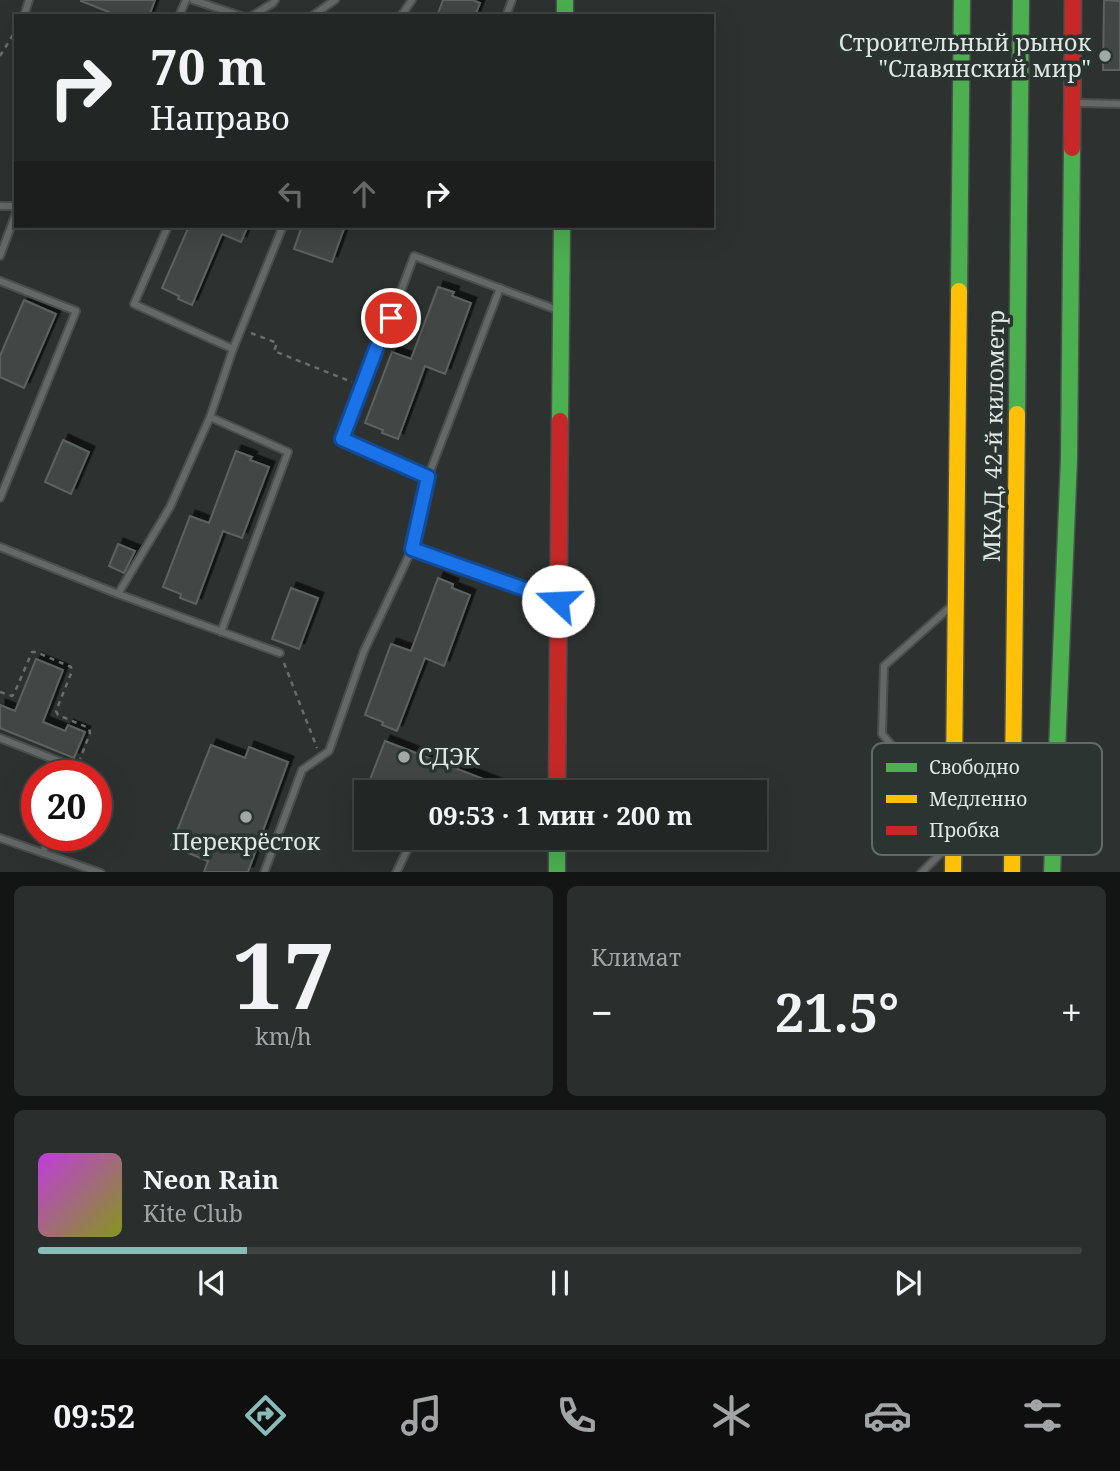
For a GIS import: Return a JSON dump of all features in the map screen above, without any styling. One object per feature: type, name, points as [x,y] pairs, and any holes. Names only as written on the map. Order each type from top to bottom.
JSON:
[{"type":"main road","name":"МКАД, 42-й километр","points":[[954,743],[962,0]]},
{"type":"main road","name":"МКАД, 42-й километр","points":[[1013,743],[1021,0]]},
{"type":"main road","points":[[1057,743],[1069,458],[1073,0]]},
{"type":"main road","points":[[557,780],[562,228]]},
{"type":"main road","points":[[557,850],[557,872]]},
{"type":"lane","points":[[192,0],[235,14]]},
{"type":"lane","points":[[255,14],[275,0]]},
{"type":"lane","points":[[315,14],[335,0]]},
{"type":"lane","points":[[1072,103],[1120,104]]},
{"type":"lane","points":[[0,256],[14,218]]},
{"type":"lane","points":[[166,228],[134,304],[233,349]]},
{"type":"lane","points":[[118,594],[170,506],[210,417],[233,349],[281,228]]},
{"type":"lane","points":[[428,477],[342,439],[414,256],[562,311]]},
{"type":"lane","points":[[0,281],[76,311],[0,498]]},
{"type":"lane","points":[[264,872],[302,771],[329,751],[364,652],[412,549],[428,477],[500,288]]},
{"type":"lane","points":[[210,417],[288,452],[221,632]]},
{"type":"lane","points":[[0,547],[118,594],[280,653]]},
{"type":"lane","points":[[412,549],[558,601]]},
{"type":"lane","points":[[890,743],[882,734],[884,666],[955,604]]},
{"type":"lane","points":[[0,738],[49,760]]},
{"type":"lane","points":[[0,838],[98,872]]},
{"type":"lane","points":[[396,872],[407,850]]},
{"type":"lane","points":[[922,872],[938,855]]},
{"type":"path","points":[[0,56],[14,33]]},
{"type":"path","points":[[241,329],[277,344],[274,351],[362,386]]},
{"type":"path","points":[[0,692],[14,694],[32,652],[71,667],[72,671],[56,711],[58,715],[87,726],[90,730],[79,760]]},
{"type":"path","points":[[280,653],[317,748]]},
{"type":"building","points":[[155,0],[150,14],[114,14],[81,1]]},
{"type":"building","points":[[443,0],[473,0],[480,3],[476,14],[438,14]]},
{"type":"building","points":[[1104,0],[1120,1],[1120,70],[1103,70]]},
{"type":"building","points":[[188,228],[247,228],[241,242],[222,234],[192,305],[162,288]]},
{"type":"building","points":[[301,228],[344,228],[332,262],[294,249]]},
{"type":"building","points":[[438,287],[454,292],[452,296],[471,303],[445,374],[425,366],[398,439],[365,423],[392,352],[411,359]]},
{"type":"building","points":[[24,300],[56,314],[24,388],[0,377],[0,356]]},
{"type":"building","points":[[63,440],[89,452],[71,494],[45,482]]},
{"type":"building","points":[[236,451],[269,467],[242,538],[223,531],[196,604],[163,587],[190,516],[209,523]]},
{"type":"building","points":[[118,544],[135,551],[124,573],[109,566]]},
{"type":"building","points":[[438,578],[453,584],[452,588],[470,595],[444,666],[425,658],[397,731],[365,715],[391,644],[411,651]]},
{"type":"building","points":[[291,588],[318,598],[299,649],[272,639]]},
{"type":"building","points":[[36,659],[63,670],[43,722],[65,731],[68,725],[85,732],[74,758],[0,728],[0,705],[15,711]]},
{"type":"building","points":[[385,741],[486,780],[370,780]]},
{"type":"building","points":[[211,745],[245,758],[249,747],[288,762],[248,872],[204,872],[208,861],[171,846]]},
{"type":"traffic: fast","points":[[565,0],[565,14]]},
{"type":"traffic: fast","points":[[959,291],[962,0]]},
{"type":"traffic: fast","points":[[1017,414],[1021,0]]},
{"type":"traffic: fast","points":[[1057,743],[1069,459],[1072,148]]},
{"type":"traffic: fast","points":[[560,421],[562,228]]},
{"type":"traffic: fast","points":[[557,850],[557,872]]},
{"type":"traffic: fast","points":[[1052,872],[1053,855]]},
{"type":"traffic: slow","points":[[954,743],[959,291]]},
{"type":"traffic: slow","points":[[1013,743],[1017,414]]},
{"type":"traffic: slow","points":[[953,855],[953,872]]},
{"type":"traffic: slow","points":[[1012,855],[1012,872]]},
{"type":"traffic: jam","points":[[1072,148],[1073,0]]},
{"type":"traffic: jam","points":[[557,780],[560,421]]},
{"type":"place","name":"Строительный рынок \"Славянский мир\"","points":[[1105,56]]},
{"type":"place","name":"СДЭК","points":[[404,757]]},
{"type":"place","name":"Перекрёсток","points":[[246,817]]},
{"type":"route","points":[[391,318],[378,344],[342,439],[428,477],[412,549],[558,601]]}]
